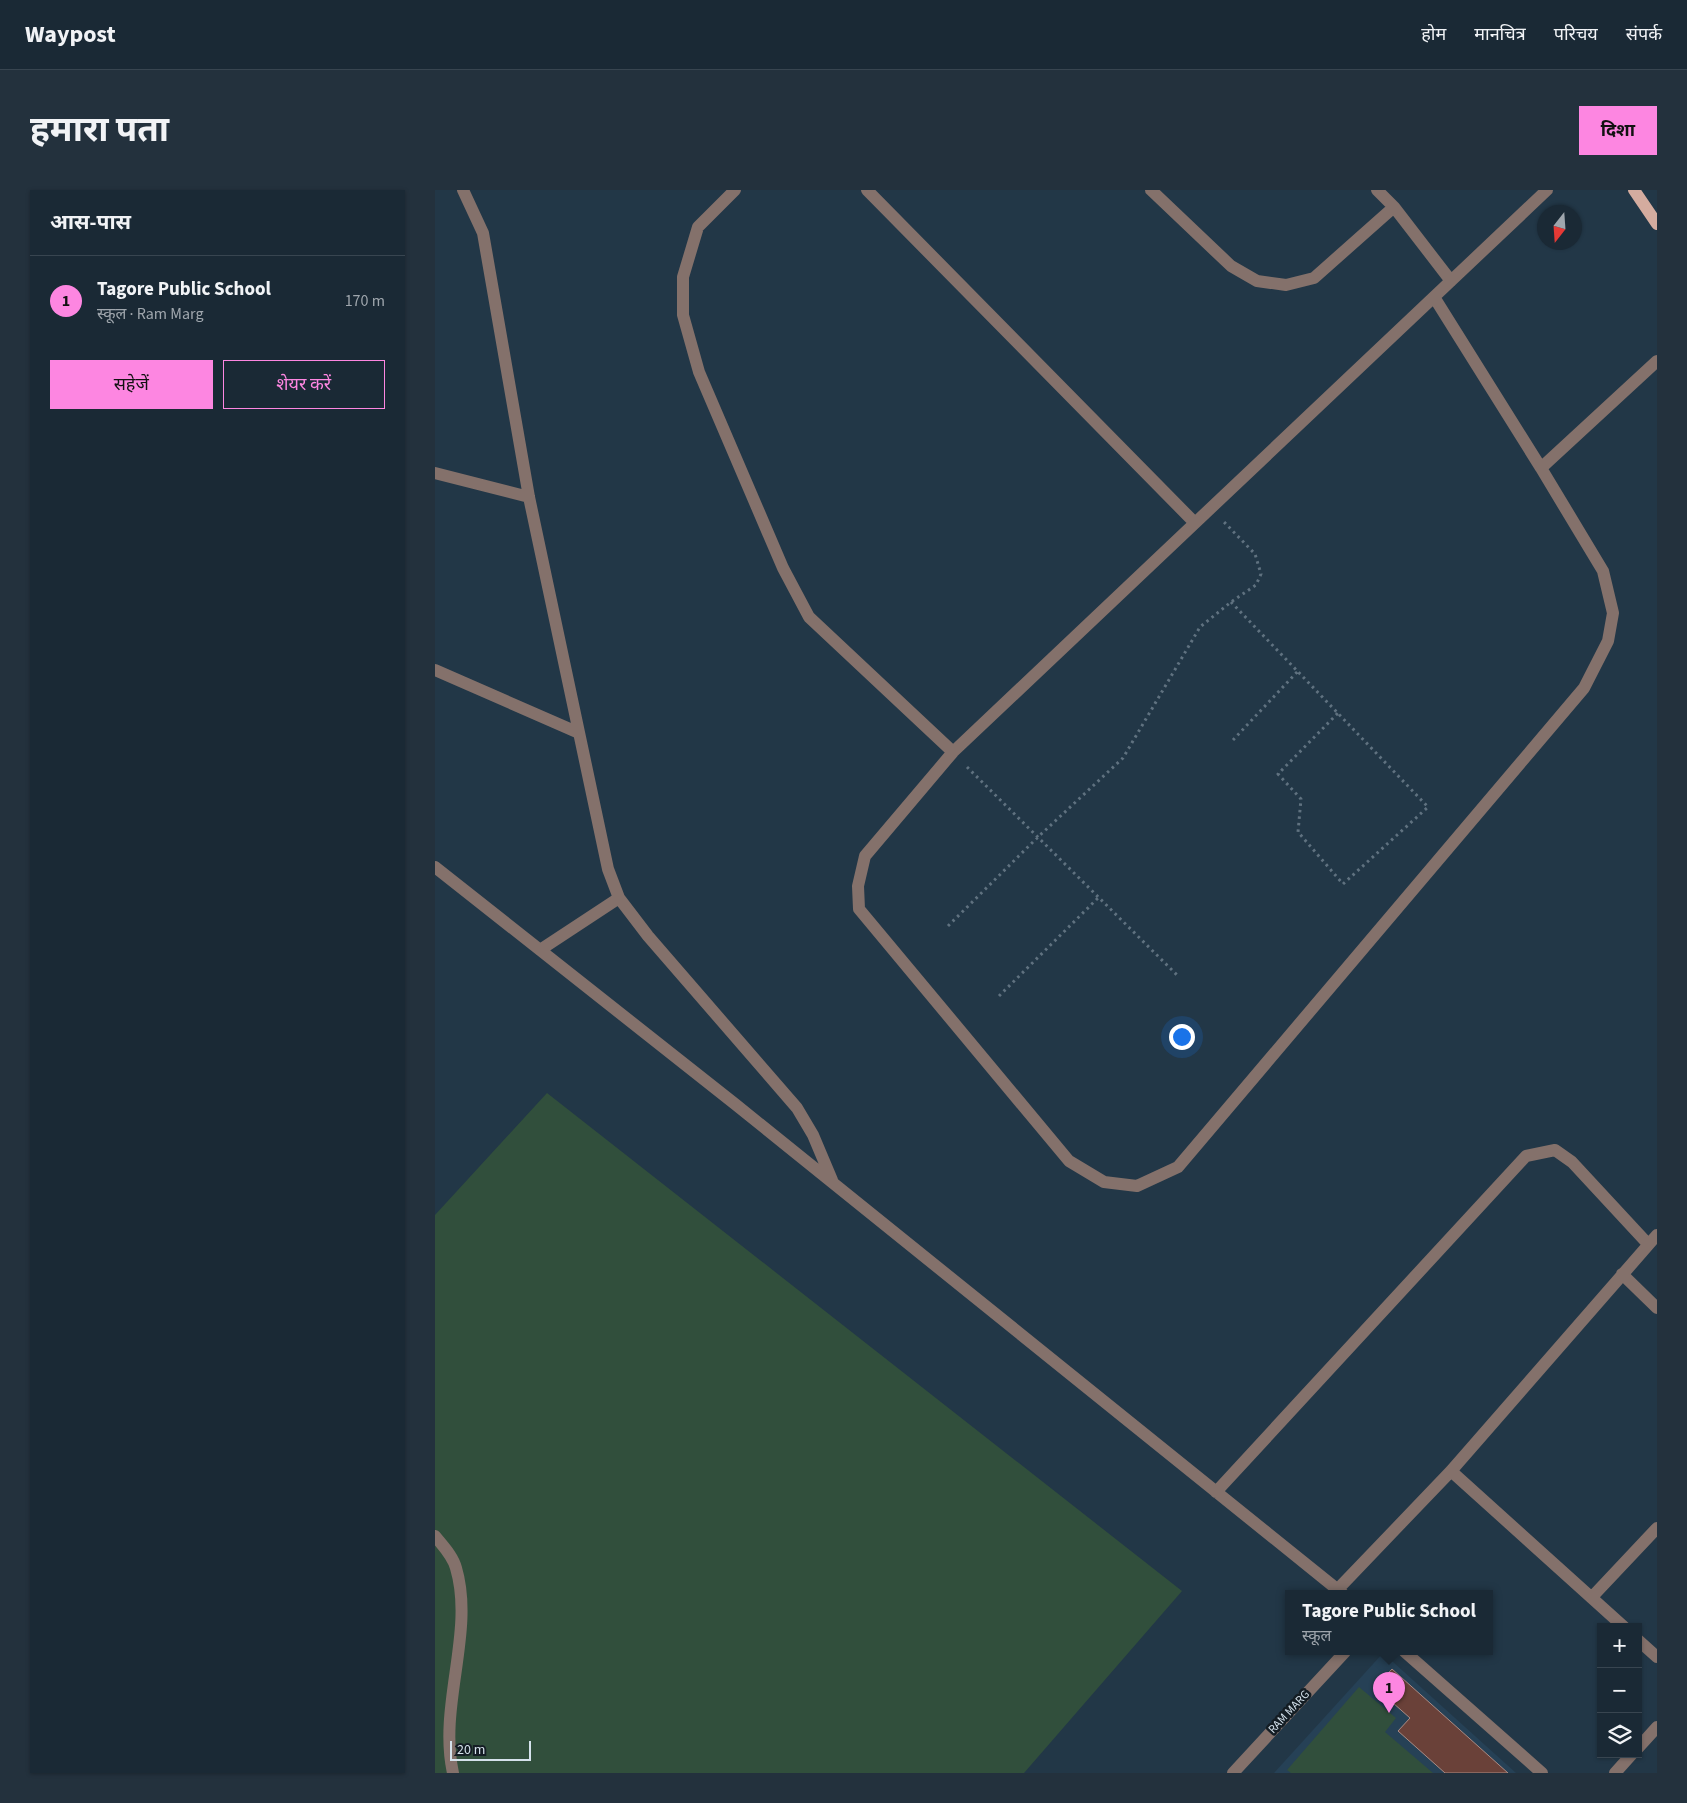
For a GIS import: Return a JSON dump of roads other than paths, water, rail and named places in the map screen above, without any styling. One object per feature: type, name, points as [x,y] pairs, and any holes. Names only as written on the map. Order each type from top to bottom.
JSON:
[{"type":"main road","points":[[1634,190],[1657,224]]},
{"type":"street","points":[[463,190],[483,233],[529,497],[608,869],[619,898],[648,936],[797,1108],[813,1135],[833,1182]]},
{"type":"street","points":[[735,190],[698,227],[683,277],[683,315],[699,372],[783,568],[809,617],[953,752]]},
{"type":"street","points":[[867,190],[1194,522]]},
{"type":"street","points":[[1151,190],[1231,266],[1257,281],[1286,285],[1314,278],[1394,207]]},
{"type":"street","points":[[1377,190],[1394,207],[1451,281]]},
{"type":"street","points":[[1434,297],[1603,571],[1613,613],[1608,641],[1585,688],[1178,1167],[1137,1186],[1104,1182],[1069,1161],[859,909],[858,886],[865,856],[953,752],[1547,190]]},
{"type":"street","points":[[1541,468],[1657,361]]},
{"type":"street","points":[[435,473],[529,497]]},
{"type":"street","points":[[435,670],[579,733]]},
{"type":"street","points":[[435,867],[833,1182],[1338,1590]]},
{"type":"street","points":[[540,950],[619,898]]},
{"type":"street","points":[[1215,1492],[1527,1156],[1555,1150],[1572,1162],[1653,1239],[1451,1471],[1342,1590]]},
{"type":"street","points":[[1622,1274],[1657,1308]]},
{"type":"street","points":[[1451,1471],[1620,1623]]},
{"type":"street","points":[[1592,1597],[1657,1528]]},
{"type":"street","points":[[435,1536],[447,1549],[456,1567],[460,1589],[461,1618],[448,1730],[453,1773]]},
{"type":"street","points":[[1642,1644],[1657,1657]]},
{"type":"street","name":"RAM MARG","points":[[1233,1773],[1342,1655]]},
{"type":"street","points":[[1408,1655],[1542,1773]]},
{"type":"street","points":[[1642,1744],[1657,1727]]},
{"type":"street","points":[[1615,1773],[1628,1758]]},
{"type":"place","name":"Tagore Public School","points":[[1389,1713]]}]
